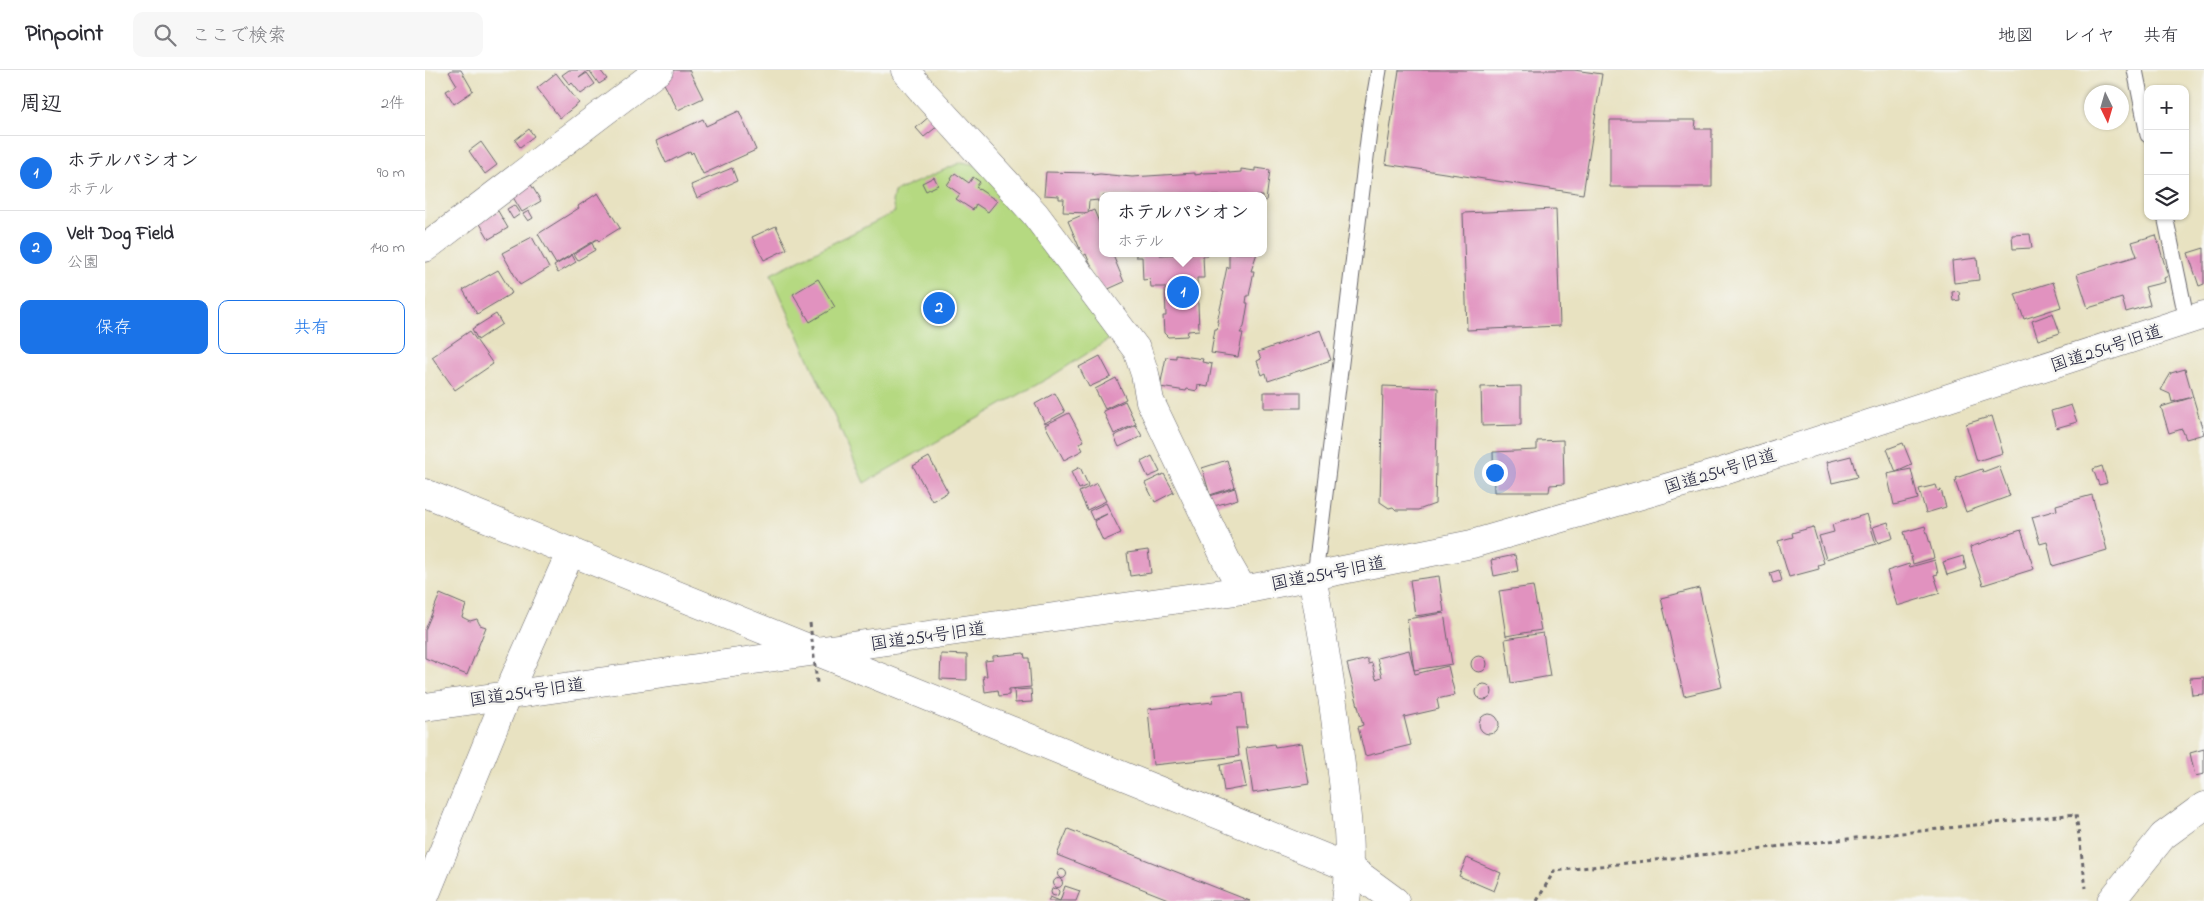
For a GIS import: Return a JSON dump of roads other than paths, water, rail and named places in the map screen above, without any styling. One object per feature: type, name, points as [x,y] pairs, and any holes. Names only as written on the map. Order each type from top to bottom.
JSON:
[{"type":"street","points":[[425,248],[659,70]]},
{"type":"street","points":[[905,70],[1035,214],[1137,350],[1145,374],[1150,401],[1228,564],[1243,590]]},
{"type":"street","name":"国道254号旧道","points":[[425,708],[1243,590],[1472,544],[1712,474],[2196,318]]},
{"type":"street","points":[[425,493],[1350,868],[1395,901]]},
{"type":"street","points":[[425,896],[507,695],[571,551]]},
{"type":"street","points":[[1314,576],[1349,822],[1350,868],[1346,901]]},
{"type":"street","points":[[2111,901],[2163,836],[2204,806]]},
{"type":"lane","points":[[1314,576],[1371,116],[1379,70]]},
{"type":"lane","points":[[2135,70],[2147,130]]},
{"type":"lane","points":[[2166,220],[2196,318]]},
{"type":"place","name":"ホテルパシオン","points":[[1183,292]]},
{"type":"place","name":"Velt Dog Field","points":[[939,308]]}]
